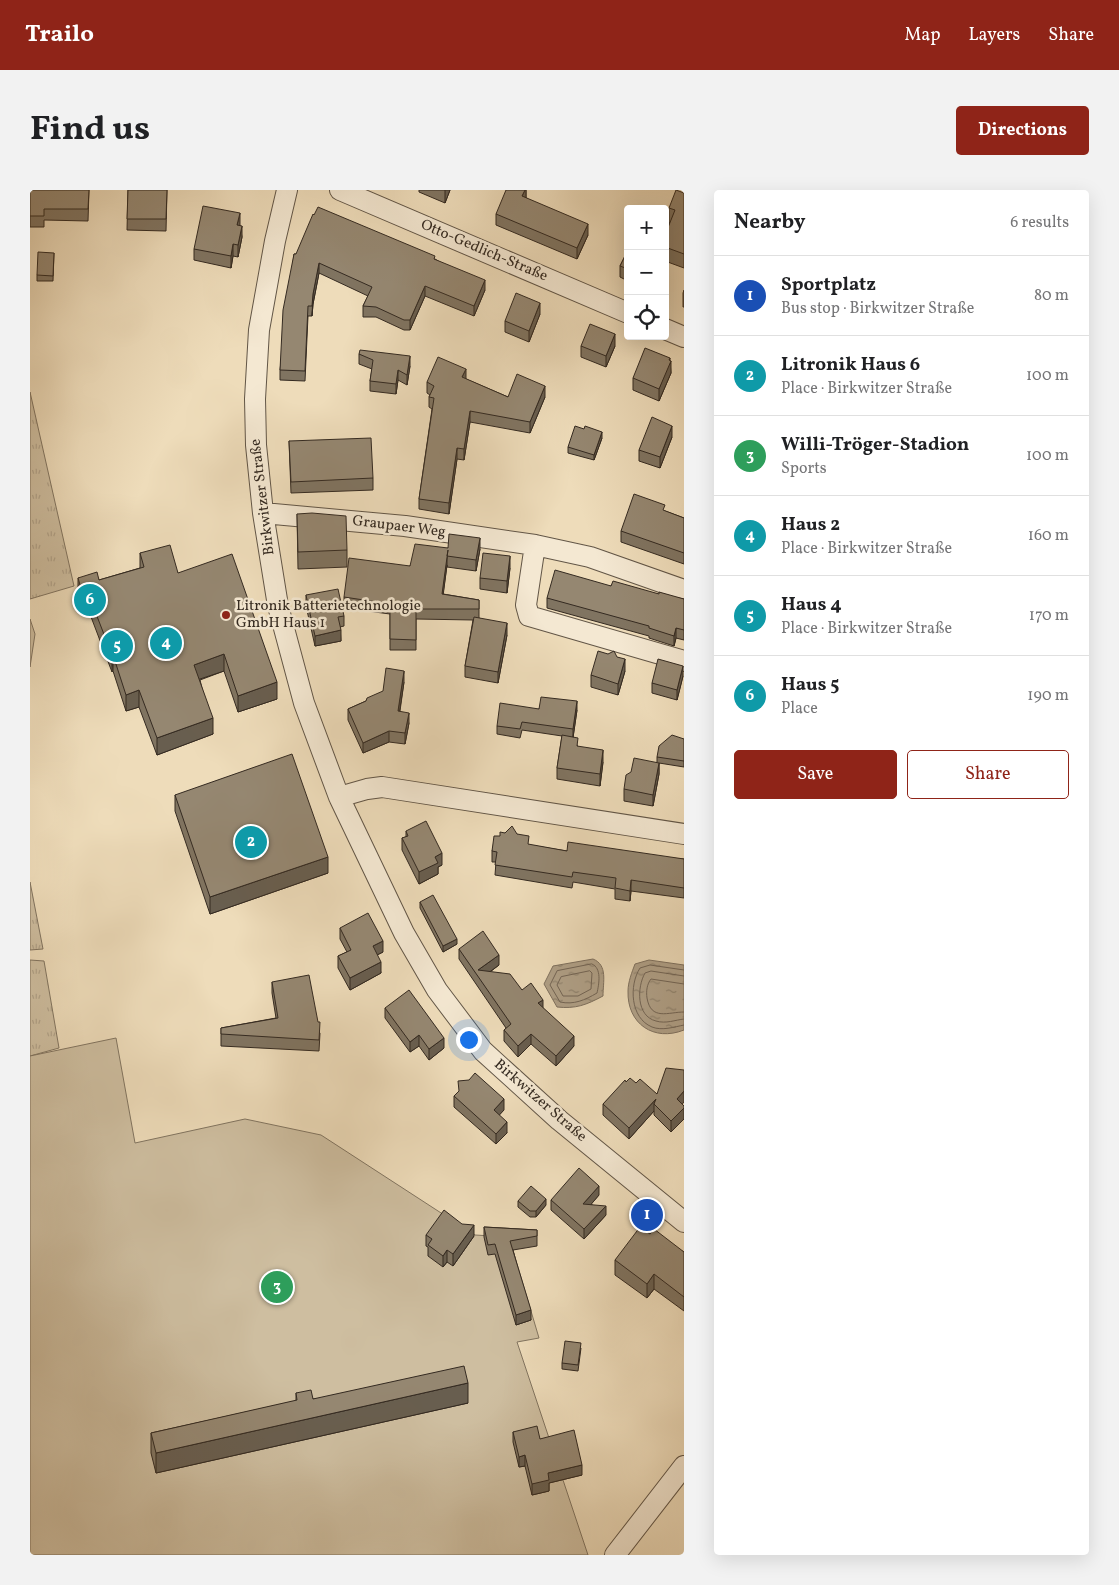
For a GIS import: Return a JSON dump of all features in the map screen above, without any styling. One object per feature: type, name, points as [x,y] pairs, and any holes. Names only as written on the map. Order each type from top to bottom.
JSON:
[{"type":"street","name":"Birkwitzer Straße","points":[[287,190],[275,241],[259,330],[256,366],[256,445],[263,513],[278,606],[304,703],[339,797],[404,933],[437,990],[483,1051],[559,1120],[684,1222]]},
{"type":"street","name":"Otto-Gedlich-Straße","points":[[340,190],[624,311]]},
{"type":"street","points":[[669,331],[684,337]]},
{"type":"street","name":"Graupaer Weg","points":[[263,513],[405,526],[535,546],[590,557],[684,590]]},
{"type":"street","points":[[535,546],[526,605],[530,616],[684,661]]},
{"type":"street","points":[[339,797],[382,787],[684,834]]},
{"type":"street","points":[[616,1555],[684,1466]]},
{"type":"green space","points":[[30,392],[74,586],[30,599]]},
{"type":"green space","points":[[30,619],[35,634],[30,667]]},
{"type":"green space","points":[[30,882],[43,949],[30,950]]},
{"type":"green space","points":[[30,960],[44,961],[59,1048],[30,1056]]},
{"type":"green space","points":[[116,1038],[135,1143],[245,1119],[321,1135],[475,1235],[509,1237],[539,1338],[517,1342],[588,1555],[30,1555],[30,1056]]},
{"type":"water","points":[[593,959],[601,965],[603,970],[603,996],[581,1006],[557,1007],[544,984],[553,966]]},
{"type":"water","points":[[649,960],[684,965],[684,1030],[662,1034],[653,1032],[637,1021],[632,1013],[628,991],[631,974],[635,964]]},
{"type":"building","points":[[30,190],[89,190],[88,209],[44,209],[44,216],[30,216]]},
{"type":"building","points":[[128,190],[167,190],[166,219],[127,219]]},
{"type":"building","points":[[506,190],[525,190],[522,196],[588,224],[577,248],[496,214]]},
{"type":"building","points":[[676,190],[684,193],[684,254],[669,248],[669,225],[675,210],[669,208]]},
{"type":"building","points":[[203,206],[240,213],[237,225],[242,226],[238,245],[233,244],[231,256],[194,249]]},
{"type":"building","points":[[318,207],[435,256],[434,259],[485,280],[474,306],[425,286],[410,320],[404,320],[376,307],[363,306],[372,287],[319,263],[312,306],[308,306],[305,371],[280,370],[283,310],[294,254],[296,254],[313,214]]},
{"type":"building","points":[[38,252],[54,253],[53,276],[37,275]]},
{"type":"building","points":[[624,258],[624,268],[620,266]]},
{"type":"building","points":[[516,293],[540,303],[529,331],[505,321]]},
{"type":"building","points":[[590,324],[615,334],[606,356],[581,346]]},
{"type":"building","points":[[645,348],[670,358],[669,360],[671,361],[659,389],[633,378]]},
{"type":"building","points":[[360,350],[410,356],[407,375],[398,370],[396,384],[370,381],[373,360],[359,354]]},
{"type":"building","points":[[438,357],[466,369],[462,377],[508,397],[517,374],[545,386],[530,422],[470,411],[464,449],[457,448],[449,503],[419,499],[434,398],[429,397],[434,386],[427,382]]},
{"type":"building","points":[[652,417],[672,426],[660,457],[639,450]]},
{"type":"building","points":[[575,426],[584,429],[585,426],[602,432],[594,455],[568,447]]},
{"type":"building","points":[[371,438],[373,478],[291,482],[289,441]]},
{"type":"building","points":[[634,494],[665,505],[663,510],[684,518],[684,553],[621,531]]},
{"type":"building","points":[[312,513],[346,516],[347,550],[298,552],[297,514]]},
{"type":"building","points":[[449,534],[480,538],[476,560],[447,556],[442,594],[479,600],[479,609],[416,609],[416,640],[390,639],[390,604],[344,597],[349,558],[410,566],[415,544],[448,548]]},
{"type":"building","points":[[170,545],[178,573],[232,554],[277,682],[238,696],[224,654],[194,665],[213,718],[157,738],[139,690],[126,695],[113,655],[88,593],[83,595],[78,578],[97,572],[99,580],[144,567],[140,553]]},
{"type":"building","points":[[483,553],[510,556],[507,581],[480,578]]},
{"type":"building","points":[[555,570],[611,586],[613,581],[684,599],[684,630],[676,628],[674,636],[649,628],[649,626],[547,598]]},
{"type":"building","points":[[338,589],[344,616],[338,617],[341,630],[315,636],[306,595]]},
{"type":"building","points":[[474,617],[507,623],[498,672],[465,666]]},
{"type":"building","points":[[598,651],[608,654],[614,651],[617,657],[625,659],[618,684],[591,675]]},
{"type":"building","points":[[658,659],[683,666],[677,690],[652,683]]},
{"type":"building","points":[[386,668],[404,671],[398,711],[409,713],[405,733],[389,731],[363,743],[348,709],[383,691]]},
{"type":"building","points":[[541,697],[577,701],[573,729],[522,722],[520,729],[497,726],[500,703],[539,709]]},
{"type":"building","points":[[562,735],[578,738],[577,746],[603,750],[600,774],[557,768]]},
{"type":"building","points":[[672,735],[684,739],[684,761],[657,757],[659,746]]},
{"type":"building","points":[[292,754],[328,857],[210,897],[175,795]]},
{"type":"building","points":[[634,758],[659,763],[653,795],[624,789],[626,775],[631,772]]},
{"type":"building","points":[[426,821],[442,853],[435,857],[438,863],[419,872],[402,838],[408,836],[406,831]]},
{"type":"building","points":[[512,826],[517,834],[529,836],[528,844],[567,851],[568,842],[684,859],[684,888],[631,880],[630,891],[615,888],[616,878],[573,872],[572,877],[495,865],[497,852],[492,851],[494,836],[500,836],[500,832],[505,833]]},
{"type":"building","points":[[433,895],[457,939],[443,946],[420,902]]},
{"type":"building","points":[[368,913],[383,941],[373,946],[381,962],[350,978],[338,956],[351,950],[340,928]]},
{"type":"building","points":[[483,931],[499,955],[478,970],[510,974],[522,990],[531,983],[543,1000],[538,1003],[574,1036],[556,1056],[531,1034],[518,1046],[504,1030],[511,1024],[459,949]]},
{"type":"building","points":[[309,975],[318,1022],[320,1022],[319,1040],[221,1034],[221,1028],[278,1018],[272,982]]},
{"type":"building","points":[[409,990],[444,1038],[429,1049],[419,1035],[410,1042],[385,1008]]},
{"type":"building","points":[[666,1068],[684,1070],[684,1091],[677,1099],[684,1108],[671,1121],[654,1104],[656,1099],[629,1128],[603,1104],[625,1080],[626,1082],[630,1078],[636,1083],[640,1079],[657,1094]]},
{"type":"building","points":[[475,1073],[504,1099],[494,1110],[507,1122],[496,1134],[454,1096],[459,1091],[458,1081],[469,1080]]},
{"type":"building","points":[[579,1168],[599,1186],[583,1204],[606,1206],[584,1229],[551,1200]]},
{"type":"building","points":[[531,1186],[546,1199],[536,1211],[530,1211],[518,1201]]},
{"type":"building","points":[[444,1210],[462,1224],[474,1225],[453,1254],[447,1250],[443,1256],[428,1245],[432,1239],[426,1235]]},
{"type":"building","points":[[484,1227],[537,1230],[537,1236],[510,1241],[531,1310],[516,1315],[495,1244],[488,1245]]},
{"type":"building","points":[[640,1227],[650,1234],[654,1229],[684,1252],[684,1297],[654,1274],[647,1284],[615,1260]]},
{"type":"building","points":[[565,1341],[581,1343],[578,1365],[562,1363]]},
{"type":"building","points":[[464,1366],[468,1383],[156,1453],[151,1433],[297,1400],[296,1393],[311,1390],[313,1399]]},
{"type":"building","points":[[537,1426],[540,1439],[574,1430],[582,1465],[548,1473],[549,1480],[532,1484],[525,1455],[519,1457],[513,1432]]},
{"type":"place","name":"Haus 5","points":[[90,600]]},
{"type":"place","name":"Litronik Batterietechnologie GmbH Haus 1","points":[[226,615]]},
{"type":"place","name":"Haus 2","points":[[166,643]]},
{"type":"place","name":"Haus 4","points":[[117,646]]},
{"type":"place","name":"Litronik Haus 6","points":[[251,842]]},
{"type":"place","name":"Sportplatz","points":[[647,1215]]},
{"type":"place","name":"Willi-Tröger-Stadion","points":[[277,1287]]}]
